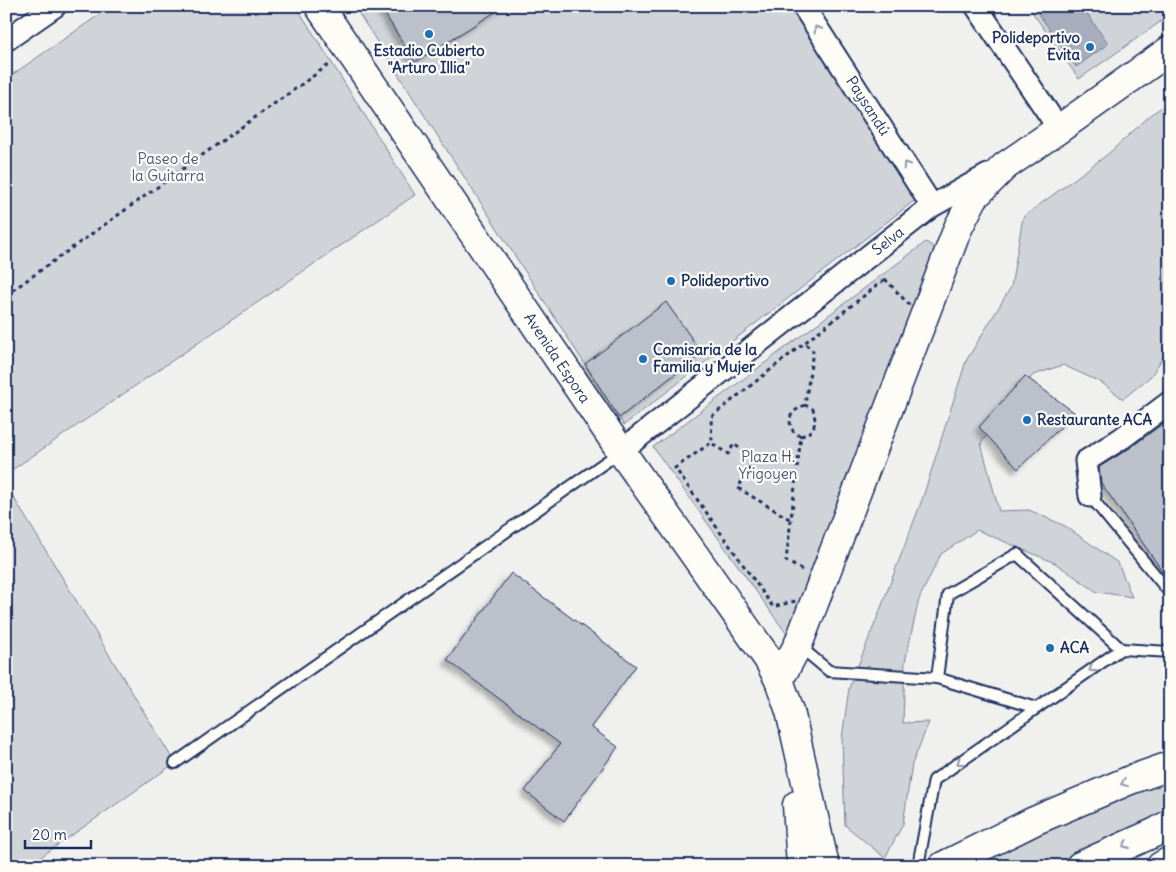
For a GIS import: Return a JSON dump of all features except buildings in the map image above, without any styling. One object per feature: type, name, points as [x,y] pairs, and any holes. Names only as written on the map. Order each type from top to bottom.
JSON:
[{"type":"main road","name":"Avenida Espora","points":[[319,6],[621,451],[768,659],[779,680],[790,711]]},
{"type":"main road","name":"Selva","points":[[1004,166],[1170,50]]},
{"type":"main road","points":[[779,680],[798,645],[958,228],[974,197],[1004,166]]},
{"type":"main road","points":[[790,711],[801,866]]},
{"type":"main road","points":[[790,711],[825,866]]},
{"type":"main road","points":[[943,866],[1034,821],[1130,780],[1170,766]]},
{"type":"main road","points":[[1080,866],[1170,824]]},
{"type":"main road","points":[[1161,866],[1170,861]]},
{"type":"street","points":[[6,40],[55,6]]},
{"type":"street","name":"Paysandú","points":[[803,6],[932,206]]},
{"type":"street","points":[[976,6],[1059,129]]},
{"type":"street","name":"Selva","points":[[621,451],[932,206],[1004,166]]},
{"type":"street","points":[[1090,496],[1086,461],[1122,438],[1170,402]]},
{"type":"lane","points":[[175,762],[621,451]]},
{"type":"lane","points":[[1090,496],[1170,593]]},
{"type":"lane","points":[[937,678],[948,594],[1017,554],[1121,648],[1170,652]]},
{"type":"lane","points":[[798,645],[829,672],[937,678],[1036,708]]},
{"type":"lane","points":[[918,866],[934,780],[1121,648]]},
{"type":"path","points":[[6,295],[349,51]]},
{"type":"path","points":[[886,279],[914,310],[803,599],[773,607],[675,468],[712,442],[711,417],[804,343],[886,279]]},
{"type":"path","points":[[804,343],[813,351],[805,405]]},
{"type":"path","points":[[805,405],[813,409],[815,418],[813,428],[808,434],[801,436],[794,433],[790,425],[791,413],[805,405]]},
{"type":"path","points":[[801,436],[786,561],[803,571]]},
{"type":"path","points":[[713,444],[728,454],[734,444],[754,459],[738,488],[791,520]]},
{"type":"green space","name":"Paseo de la Guitarra","points":[[112,6],[296,6],[415,195],[6,474],[6,79]]},
{"type":"green space","name":"Polideportivo","points":[[354,6],[791,6],[919,197],[624,425]]},
{"type":"green space","name":"Polideportivo Evita","points":[[1028,6],[1170,6],[1170,15],[1079,79]]},
{"type":"green space","points":[[1170,102],[1170,353],[1165,354],[1151,376],[1123,399],[1102,383],[1063,365],[1033,375],[981,443],[999,511],[1029,510],[1065,526],[1118,563],[1132,597],[1097,592],[1055,563],[977,530],[941,554],[919,599],[905,662],[903,723],[929,722],[912,764],[903,824],[885,858],[845,825],[842,738],[849,688],[922,500],[966,361],[1011,287],[1023,217],[1108,154],[1153,113]]},
{"type":"green space","name":"Plaza H. Yrigoyen","points":[[926,242],[938,250],[791,640],[653,447]]},
{"type":"green space","points":[[6,485],[175,763],[28,866],[6,866]]},
{"type":"green space","points":[[1170,774],[1170,811],[1088,852],[1054,866],[966,866]]},
{"type":"water","points":[[1033,6],[1082,6],[1108,44],[1076,67]]},
{"type":"place","name":"Estadio Cubierto \"Arturo Illia\"","points":[[429,34]]},
{"type":"place","name":"Polideportivo Evita","points":[[1090,47]]},
{"type":"place","name":"Polideportivo","points":[[671,281]]},
{"type":"place","name":"Comisaria de la Familia y Mujer","points":[[643,359]]},
{"type":"place","name":"Restaurante ACA","points":[[1027,420]]},
{"type":"place","name":"ACA","points":[[1050,648]]}]
